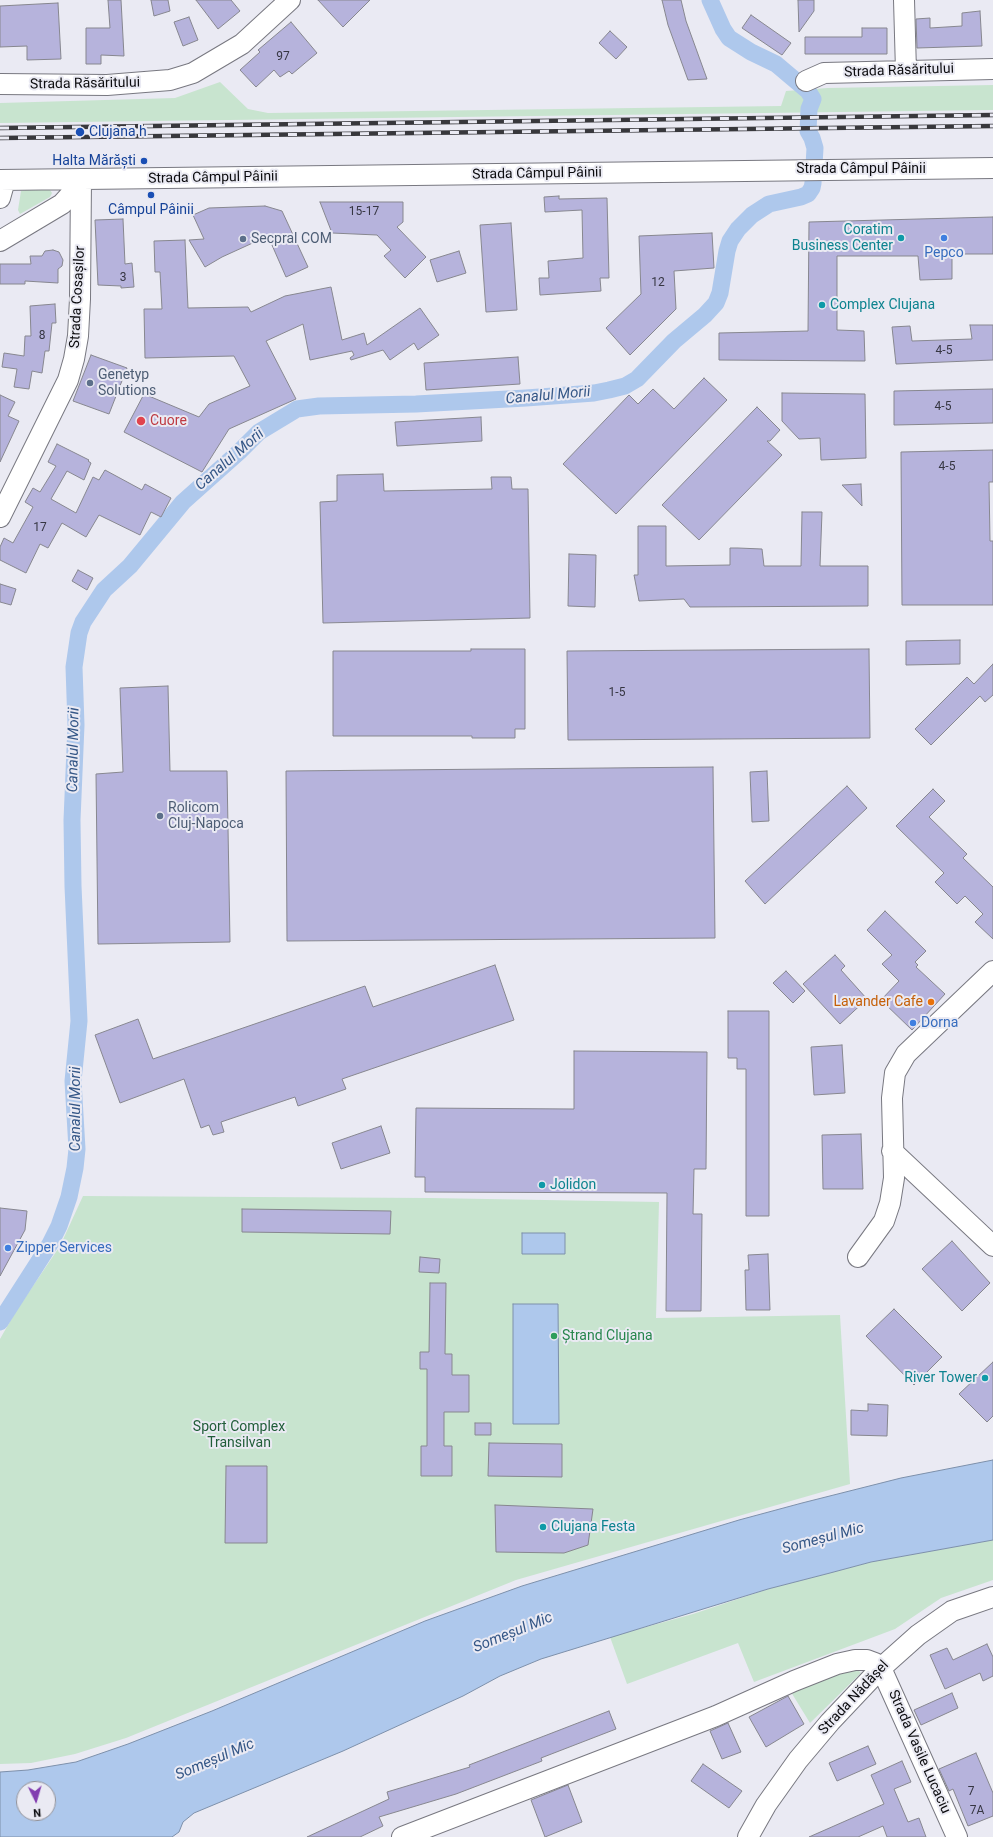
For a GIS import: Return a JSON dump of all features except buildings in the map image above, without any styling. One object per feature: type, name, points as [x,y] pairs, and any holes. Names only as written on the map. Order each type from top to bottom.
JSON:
[{"type":"street","name":"Strada Răsăritului","points":[[0,84],[107,85],[170,80],[193,73],[242,44],[290,0]]},
{"type":"street","points":[[904,0],[906,71]]},
{"type":"street","name":"Strada Răsăritului","points":[[806,81],[824,74],[993,69]]},
{"type":"street","name":"Strada Câmpul Pâinii","points":[[2,186],[81,179],[993,168]]},
{"type":"street","points":[[0,240],[62,204],[72,193],[81,179]]},
{"type":"street","name":"Strada Cosașilor","points":[[0,517],[68,380],[74,359],[78,336],[80,299],[81,179]]},
{"type":"street","points":[[858,1257],[884,1221],[890,1202],[894,1178],[892,1151],[892,1098],[895,1073],[906,1054],[993,971]]},
{"type":"street","points":[[892,1151],[993,1246]]},
{"type":"street","name":"Strada Nădășel","points":[[748,1837],[766,1805],[798,1760],[830,1722],[881,1668],[918,1635],[952,1611],[993,1597]]},
{"type":"street","points":[[402,1837],[716,1716],[794,1681],[837,1664],[855,1660],[867,1660],[875,1663],[881,1668]]},
{"type":"street","name":"Strada Vasile Lucaciu","points":[[881,1668],[957,1837]]},
{"type":"green space","points":[[220,82],[248,109],[268,113],[781,106],[786,91],[828,88],[993,85],[993,110],[0,123],[0,103],[175,98]]},
{"type":"green space","points":[[50,190],[52,193],[50,197],[20,214],[18,210],[21,191]]},
{"type":"green space","name":"Sport Complex Transilvan","points":[[83,1196],[430,1198],[659,1202],[656,1318],[840,1315],[850,1484],[516,1580],[126,1738],[75,1754],[31,1763],[0,1764],[0,1339],[16,1311],[60,1246]]},
{"type":"green space","points":[[993,1540],[993,1580],[941,1598],[895,1629],[754,1682],[738,1643],[627,1684],[610,1637],[693,1614],[768,1589],[871,1562]]},
{"type":"green space","points":[[857,1669],[861,1673],[810,1723],[791,1692],[819,1679]]},
{"type":"water","points":[[522,1233],[565,1233],[565,1254],[522,1254]]},
{"type":"water","points":[[513,1304],[558,1304],[559,1424],[513,1424]]},
{"type":"water","name":"Someșul Mic","points":[[993,1460],[993,1540],[871,1562],[768,1589],[541,1659],[500,1676],[463,1696],[343,1751],[194,1813],[183,1822],[179,1832],[172,1837],[0,1837],[0,1772],[28,1770],[76,1762],[128,1744],[212,1711],[425,1621],[522,1586],[739,1520],[901,1478]]},
{"type":"waterway","name":"Canalul Morii","points":[[0,1322],[50,1244],[59,1226],[69,1197],[75,1168],[77,1149],[73,1081],[79,1021],[73,886],[72,820],[76,725],[74,667],[79,633],[83,622],[104,590],[130,566],[183,502],[259,432],[297,409],[319,406],[416,404],[526,398],[594,393],[609,390],[625,386],[637,379],[674,341],[705,315],[716,303],[720,293],[730,241],[738,229],[752,215],[769,204],[808,194],[813,183],[815,148],[808,131],[809,109],[813,99],[808,91],[776,64],[751,52],[729,38],[723,29],[710,0]]},
{"type":"railway","points":[[0,128],[993,115]]},
{"type":"railway","points":[[0,138],[993,126]]},
{"type":"place","name":"Clujana h","points":[[80,132]]},
{"type":"place","name":"Halta Mărăști","points":[[144,161]]},
{"type":"place","name":"Câmpul Pâinii","points":[[151,195]]},
{"type":"place","name":"Coratim Business Center","points":[[901,238]]},
{"type":"place","name":"Pepco","points":[[944,238]]},
{"type":"place","name":"Secpral COM","points":[[243,239]]},
{"type":"place","name":"Complex Clujana","points":[[822,305]]},
{"type":"place","name":"Genetyp Solutions","points":[[90,383]]},
{"type":"place","name":"Cuore","points":[[141,421]]},
{"type":"place","name":"Rolicom Cluj-Napoca","points":[[160,816]]},
{"type":"place","name":"Lavander Cafe","points":[[931,1002]]},
{"type":"place","name":"Dorna","points":[[913,1023]]},
{"type":"place","name":"Jolidon","points":[[542,1185]]},
{"type":"place","name":"Zipper Services","points":[[8,1248]]},
{"type":"place","name":"Ștrand Clujana","points":[[554,1336]]},
{"type":"place","name":"River Tower","points":[[985,1378]]},
{"type":"place","name":"Clujana Festa","points":[[543,1527]]}]
